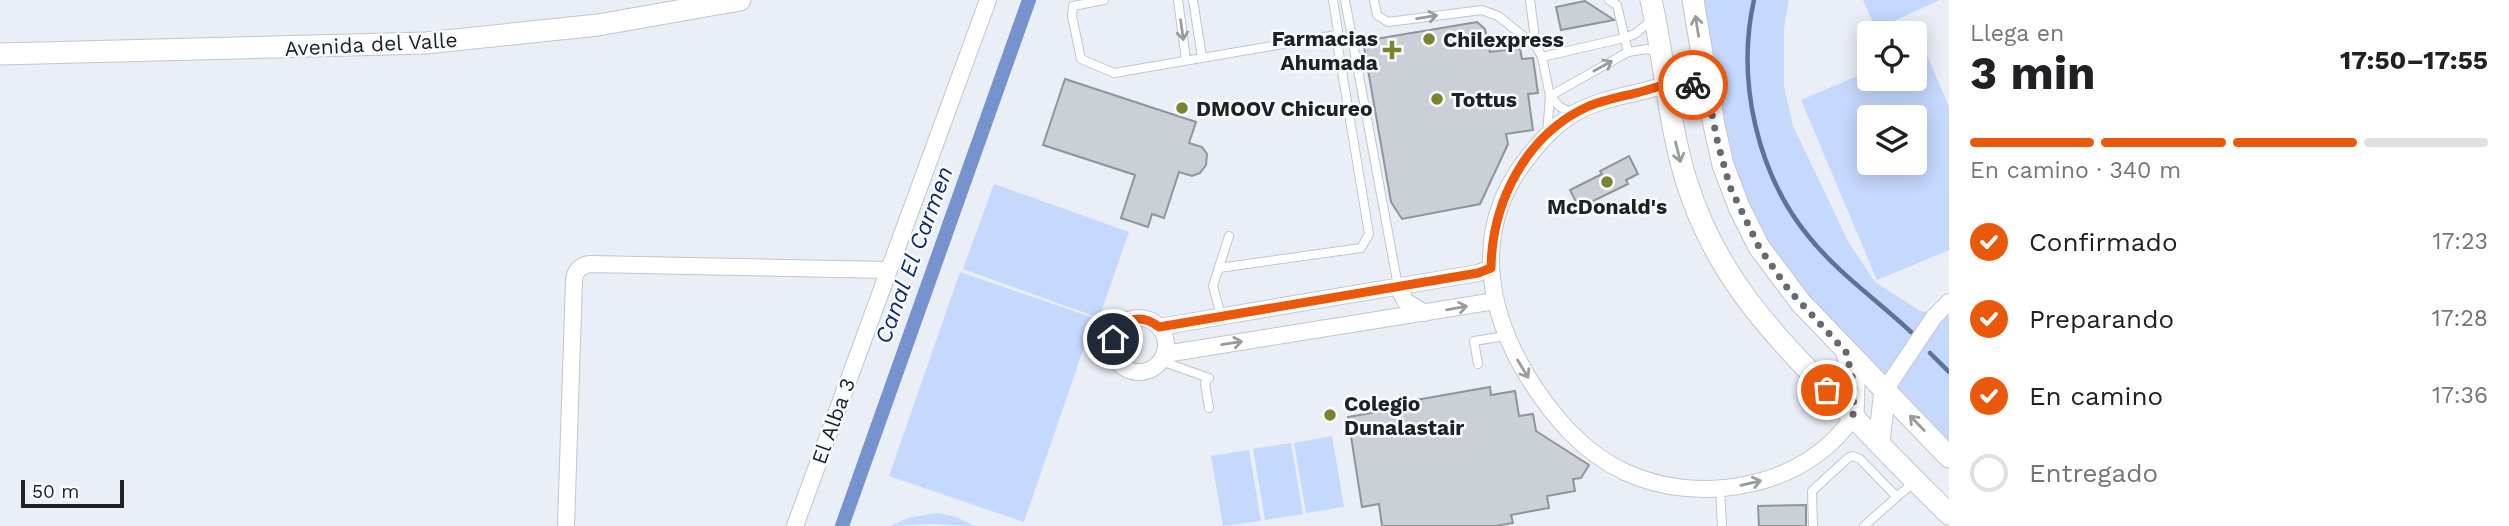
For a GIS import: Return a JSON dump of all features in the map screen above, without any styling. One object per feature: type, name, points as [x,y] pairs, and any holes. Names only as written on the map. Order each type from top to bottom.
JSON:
[{"type":"street","name":"Avenida del Valle","points":[[0,54],[438,42],[598,24],[740,0]]},
{"type":"street","name":"El Alba 3","points":[[795,526],[988,0]]},
{"type":"street","points":[[1693,0],[1723,166],[1749,229],[1788,289],[1949,457]]},
{"type":"street","points":[[1653,9],[1665,85],[1687,183],[1701,221],[1723,263],[1766,327],[1949,514]]},
{"type":"street","points":[[1709,100],[1693,85],[1684,83],[1665,85],[1603,101],[1574,114],[1547,134],[1517,172],[1503,198],[1495,223],[1491,268],[1494,301],[1506,336],[1522,367],[1548,407],[1570,432],[1596,455],[1625,472],[1654,483],[1687,488],[1720,488],[1769,479],[1801,465],[1840,434],[1853,416],[1854,384],[1846,352]]},
{"type":"street","points":[[566,526],[574,280],[576,272],[582,266],[590,264],[889,270]]},
{"type":"street","points":[[1159,327],[1478,273],[1491,268]]},
{"type":"street","points":[[1398,286],[1405,300],[1425,313]]},
{"type":"street","points":[[1163,357],[1164,335],[1159,327],[1142,318],[1127,321],[1117,330],[1113,339],[1113,350],[1120,364],[1136,372],[1146,371],[1163,357],[1494,301]]},
{"type":"street","points":[[1879,442],[1885,390],[1934,317],[1949,302]]},
{"type":"lane","points":[[1104,0],[1073,6],[1072,16],[1081,60],[1114,72],[1336,35]]},
{"type":"lane","points":[[1178,0],[1186,60]]},
{"type":"lane","points":[[1192,0],[1202,57]]},
{"type":"lane","points":[[1219,268],[1361,248],[1369,234],[1336,35],[1338,31],[1333,0]]},
{"type":"lane","points":[[1345,0],[1398,286]]},
{"type":"lane","points":[[1374,0],[1377,15],[1388,22],[1482,10],[1498,16],[1536,46],[1542,57],[1550,96],[1547,134]]},
{"type":"lane","points":[[1533,0],[1536,46]]},
{"type":"lane","points":[[1609,0],[1617,5],[1628,52]]},
{"type":"lane","points":[[1542,57],[1624,38],[1643,28],[1653,9]]},
{"type":"lane","points":[[1550,96],[1628,52],[1647,49],[1660,53]]},
{"type":"lane","points":[[1550,96],[1560,107],[1574,114]]},
{"type":"lane","points":[[1221,316],[1213,286],[1229,236]]},
{"type":"lane","points":[[1478,365],[1474,341],[1506,336]]},
{"type":"lane","points":[[1163,357],[1209,378],[1205,383],[1209,408]]},
{"type":"lane","points":[[1813,526],[1812,491],[1853,456],[1860,459],[1897,497]]},
{"type":"lane","points":[[1864,526],[1915,481]]},
{"type":"lane","points":[[1720,488],[1722,526]]},
{"type":"shaded area","points":[[1699,0],[1789,0],[1784,28],[1784,86],[1793,126],[1849,243],[1875,282],[1920,311],[1949,315],[1949,445],[1775,260],[1731,170]]},
{"type":"shaded area","points":[[1863,0],[1940,0],[1894,21],[1872,21]]},
{"type":"shaded area","points":[[1927,55],[1949,107],[1949,250],[1877,280],[1801,100],[1857,76],[1857,91],[1927,91]]},
{"type":"shaded area","points":[[994,184],[1129,232],[1099,318],[963,269]]},
{"type":"shaded area","points":[[960,272],[1094,318],[1024,522],[889,476]]},
{"type":"shaded area","points":[[1332,436],[1344,507],[1306,513],[1294,443]]},
{"type":"shaded area","points":[[1291,443],[1303,514],[1265,520],[1253,449]]},
{"type":"shaded area","points":[[1249,450],[1261,521],[1223,526],[1211,456]]},
{"type":"shaded area","points":[[937,513],[956,517],[975,526],[890,526],[908,518]]},
{"type":"building","points":[[1585,1],[1614,20],[1561,30],[1556,7]]},
{"type":"building","name":"Tottus","points":[[1477,22],[1485,29],[1490,52],[1520,48],[1522,59],[1533,58],[1538,93],[1528,94],[1533,130],[1506,134],[1508,144],[1480,204],[1402,219],[1391,202],[1363,41]]},
{"type":"building","points":[[1065,79],[1196,122],[1189,143],[1202,147],[1207,154],[1206,165],[1200,173],[1192,176],[1179,172],[1164,218],[1152,214],[1148,227],[1121,218],[1135,175],[1043,145]]},
{"type":"building","name":"McDonald's","points":[[1629,156],[1638,174],[1626,180],[1628,184],[1579,208],[1570,190],[1602,174],[1600,171]]},
{"type":"building","points":[[1490,387],[1491,395],[1515,391],[1519,416],[1533,414],[1536,431],[1589,465],[1581,478],[1573,479],[1575,491],[1547,496],[1549,508],[1511,515],[1513,523],[1495,526],[1382,526],[1379,504],[1362,507],[1348,417],[1388,410],[1387,405]]},
{"type":"building","points":[[1806,505],[1806,526],[1759,526],[1758,506]]},
{"type":"waterway","name":"Canal El Carmen","points":[[842,526],[1029,0]]},
{"type":"waterway","points":[[1754,0],[1749,31],[1750,94],[1755,125],[1776,185],[1809,237],[1845,275],[1911,332]]},
{"type":"waterway","points":[[1930,353],[1949,372]]},
{"type":"way so far","points":[[1693,85],[1709,100],[1730,187],[1759,247],[1788,289],[1846,352],[1854,384],[1853,416],[1827,390]]},
{"type":"place","name":"Chilexpress","points":[[1429,39]]},
{"type":"place","name":"Farmacias Ahumada","points":[[1392,50]]},
{"type":"place","name":"Tottus","points":[[1437,99]]},
{"type":"place","name":"DMOOV Chicureo","points":[[1182,108]]},
{"type":"place","name":"McDonald's","points":[[1607,182]]},
{"type":"place","name":"Colegio Dunalastair","points":[[1330,415]]},
{"type":"route","points":[[1113,339],[1117,330],[1133,319],[1152,321],[1159,327],[1478,273],[1491,268],[1495,223],[1509,187],[1517,172],[1547,134],[1588,106],[1672,83],[1693,85]]}]
